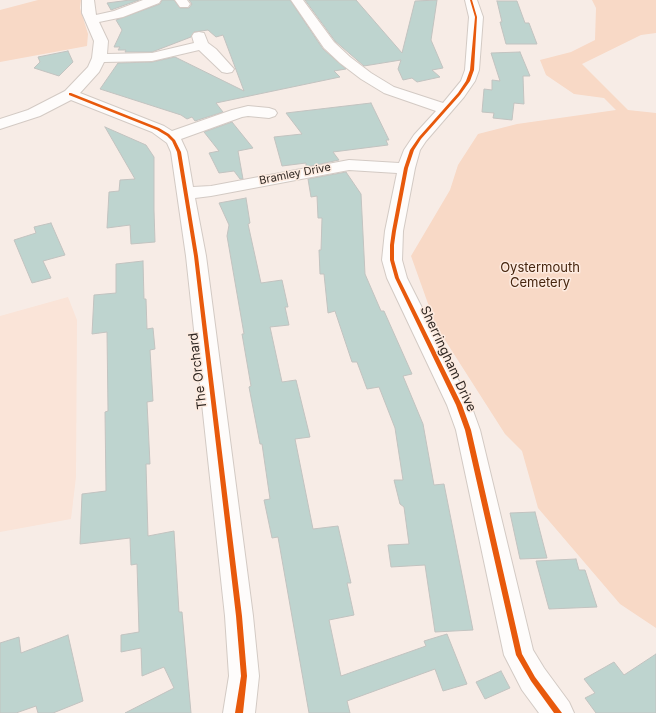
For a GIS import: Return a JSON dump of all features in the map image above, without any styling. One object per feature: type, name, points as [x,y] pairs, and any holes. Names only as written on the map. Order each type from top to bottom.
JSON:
[{"type":"street","points":[[0,124],[34,113],[54,104],[70,94],[94,69],[99,58],[101,41],[87,7],[88,0]]},
{"type":"street","points":[[92,20],[118,14],[155,0]]},
{"type":"street","points":[[297,0],[329,45],[345,60],[366,76],[389,90],[445,109]]},
{"type":"street","name":"Sherringham Drive","points":[[471,0],[476,17],[472,70],[468,82],[412,150],[406,168],[392,245],[392,260],[397,278],[459,405],[468,430],[519,655],[533,679],[558,713]]},
{"type":"street","points":[[99,58],[152,57],[200,41],[227,69]]},
{"type":"street","name":"The Orchard","points":[[70,94],[158,128],[174,141],[179,152],[196,256],[239,616],[244,676],[239,713]]},
{"type":"street","points":[[170,137],[238,113],[248,111],[269,113]]},
{"type":"street","name":"Bramley Drive","points":[[185,193],[234,187],[327,168],[356,166],[406,168]]},
{"type":"shaded area","points":[[68,297],[77,320],[76,477],[71,519],[0,532],[0,316]]},
{"type":"green space","points":[[38,0],[81,0],[80,8],[88,34],[87,46],[0,62],[0,10]]},
{"type":"green space","name":"Oystermouth Cemetery","points":[[592,0],[656,0],[656,33],[641,35],[582,64],[628,110],[656,113],[656,628],[620,604],[538,508],[522,451],[505,434],[436,326],[411,256],[450,190],[458,165],[478,134],[517,124],[616,110],[604,98],[574,94],[546,75],[540,60],[571,52],[595,40],[596,8]]},
{"type":"building","points":[[139,0],[111,10],[107,3]]},
{"type":"building","points":[[162,0],[174,0],[180,8],[189,8],[192,4],[189,0],[290,0],[323,49],[346,69],[334,71],[340,77],[216,103],[223,112],[195,121],[192,117],[187,119],[181,115],[100,89],[118,63],[152,62],[175,57],[244,91],[223,35],[216,37],[208,30],[194,32],[191,37],[152,52],[125,52],[126,50],[118,50],[120,47],[114,47],[122,30],[116,20],[160,4]]},
{"type":"building","points":[[305,0],[356,0],[402,53],[415,1],[437,0],[431,40],[443,68],[432,70],[440,77],[417,82],[412,78],[403,80],[398,69],[401,60],[364,66],[335,41]]},
{"type":"building","points":[[497,1],[517,1],[525,23],[529,23],[537,44],[506,44],[500,22],[502,22]]},
{"type":"building","points":[[68,51],[73,62],[59,76],[34,68],[40,62],[38,57]]},
{"type":"building","points":[[520,52],[530,76],[523,76],[524,104],[514,103],[512,120],[493,118],[494,113],[482,112],[484,89],[492,90],[492,80],[500,81],[491,53]]},
{"type":"building","points":[[371,103],[389,140],[386,140],[388,145],[333,152],[339,160],[306,167],[306,163],[282,166],[274,137],[302,134],[286,113]]},
{"type":"building","points":[[232,122],[253,148],[238,151],[243,179],[240,179],[234,171],[219,173],[209,153],[219,151],[204,132]]},
{"type":"building","points":[[105,127],[146,145],[154,157],[155,242],[131,244],[130,225],[107,228],[109,192],[119,191],[120,180],[135,179]]},
{"type":"building","points":[[346,172],[361,194],[365,274],[381,311],[384,311],[412,374],[403,376],[423,424],[434,485],[444,484],[473,630],[435,632],[425,565],[391,567],[388,545],[409,544],[404,507],[400,504],[394,480],[403,480],[395,428],[379,387],[367,389],[357,362],[352,362],[335,311],[328,313],[324,274],[320,274],[319,250],[321,250],[322,218],[318,218],[317,196],[311,197],[308,179]]},
{"type":"building","points":[[246,198],[250,223],[248,224],[261,283],[282,280],[288,307],[285,307],[289,325],[270,327],[282,382],[296,380],[310,437],[295,439],[313,529],[338,526],[351,583],[347,583],[354,615],[329,620],[341,676],[426,646],[424,641],[447,634],[467,684],[443,691],[435,669],[347,701],[350,713],[309,713],[278,537],[272,538],[264,500],[270,499],[262,444],[260,444],[249,387],[251,386],[242,334],[244,334],[227,236],[229,225],[219,203]]},
{"type":"building","points":[[51,223],[65,255],[43,261],[51,278],[32,283],[14,240],[36,233],[34,227]]},
{"type":"building","points":[[143,261],[144,299],[146,299],[147,329],[153,328],[155,349],[150,350],[153,401],[147,402],[150,464],[146,464],[148,536],[174,531],[179,612],[182,612],[191,713],[125,713],[174,688],[164,667],[142,676],[141,648],[121,652],[121,635],[139,632],[137,564],[131,565],[130,538],[80,544],[82,494],[106,491],[105,412],[108,411],[107,332],[92,334],[94,295],[116,293],[116,264]]},
{"type":"building","points":[[535,512],[547,558],[520,559],[510,513]]},
{"type":"building","points":[[576,559],[579,570],[585,570],[597,607],[549,609],[536,561]]},
{"type":"building","points":[[68,635],[83,701],[53,713],[38,713],[36,706],[16,713],[0,713],[0,643],[19,637],[21,653]]},
{"type":"building","points":[[656,654],[656,713],[596,713],[585,698],[595,693],[584,679],[614,662],[624,675]]},
{"type":"building","points":[[501,671],[510,688],[485,699],[476,682]]},
{"type":"cycle path","points":[[471,0],[476,17],[472,70],[468,81],[459,94],[420,138],[412,150],[406,168],[394,231],[392,260],[397,278],[459,405],[468,430],[519,655],[533,679],[558,713]]},
{"type":"cycle path","points":[[70,94],[158,129],[174,141],[179,152],[196,256],[239,616],[244,676],[239,713]]}]
